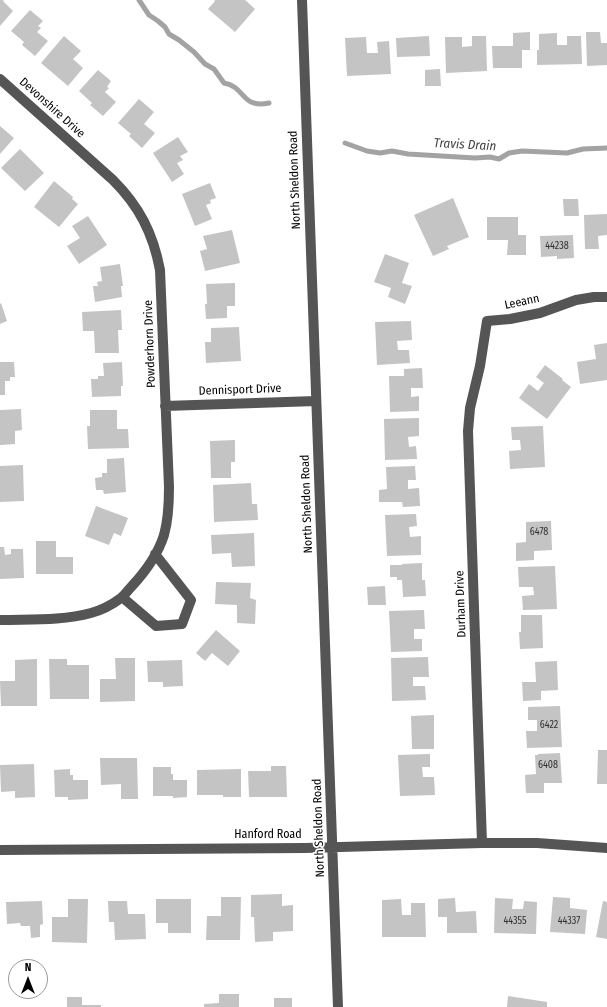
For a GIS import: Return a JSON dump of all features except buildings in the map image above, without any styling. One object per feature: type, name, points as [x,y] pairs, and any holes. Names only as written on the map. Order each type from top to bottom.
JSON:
[{"type":"street","name":"North Sheldon Road","points":[[302,0],[338,1007]]},
{"type":"street","name":"Devonshire Drive","points":[[0,79],[86,156]]},
{"type":"street","name":"Powderhorn Drive","points":[[0,620],[64,618],[91,613],[104,608],[122,597],[139,578],[149,565],[164,534],[169,505],[169,486],[160,270],[157,254],[152,238],[134,204],[113,180],[86,156]]},
{"type":"street","name":"Leeann","points":[[480,366],[487,321],[510,319],[540,313],[576,300],[607,297]]},
{"type":"street","name":"Durham Drive","points":[[480,366],[470,408],[468,431],[482,843]]},
{"type":"street","name":"Dennisport Drive","points":[[165,406],[316,400]]},
{"type":"street","points":[[122,597],[156,626],[182,624],[191,600],[155,554]]},
{"type":"street","name":"Hanford Road","points":[[0,850],[333,847],[482,843],[537,843],[607,848]]},
{"type":"waterway","name":"Travis Drain","points":[[139,0],[149,15],[165,27],[169,34],[194,52],[205,64],[214,69],[224,83],[231,85],[253,103],[269,103]]},
{"type":"waterway","name":"Travis Drain","points":[[345,143],[367,151],[380,153],[392,151],[408,154],[475,158],[490,157],[499,159],[509,153],[522,151],[567,153],[583,149],[607,148]]}]
